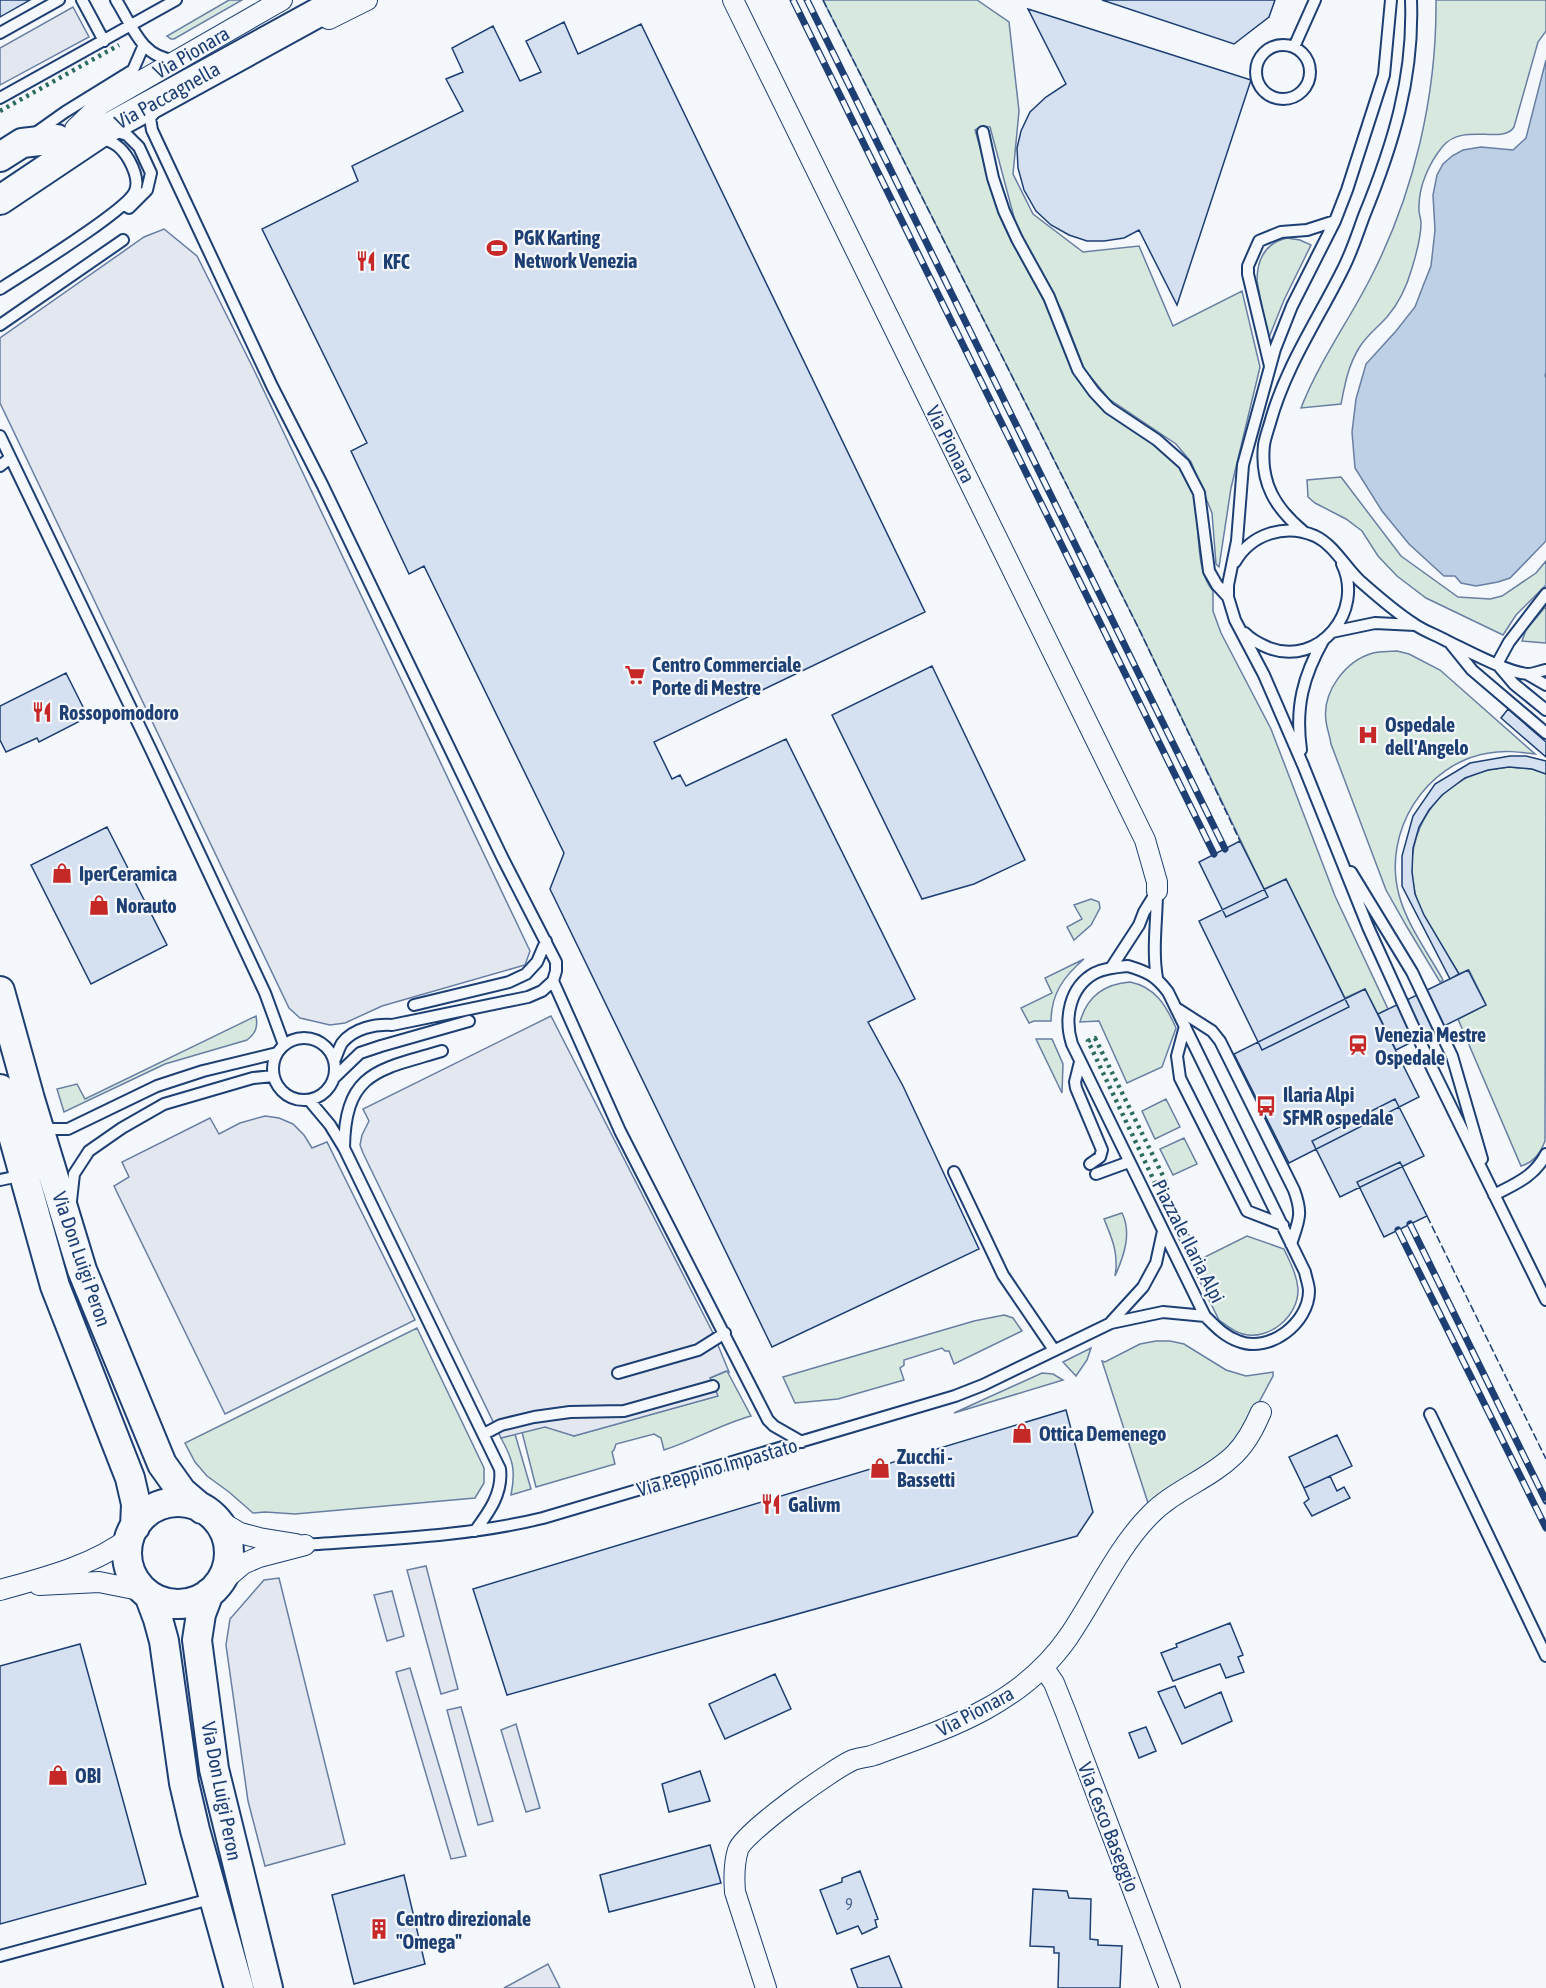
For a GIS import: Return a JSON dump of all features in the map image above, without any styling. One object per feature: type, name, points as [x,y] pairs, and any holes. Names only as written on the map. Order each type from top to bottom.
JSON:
[{"type":"street","name":"Via Pionara","points":[[78,130],[101,104],[282,0]]},
{"type":"street","name":"Via Paccagnella","points":[[0,176],[232,43],[316,0]]},
{"type":"street","name":"Via Paccagnella","points":[[0,200],[78,130],[175,92],[341,0]]},
{"type":"street","points":[[297,25],[322,22],[367,0]]},
{"type":"street","name":"Via Pionara","points":[[733,0],[1145,840],[1157,882],[1157,891]]},
{"type":"street","points":[[11,150],[78,130]]},
{"type":"street","name":"Via Don Luigi Peron","points":[[0,991],[82,1270],[162,1464],[182,1492],[209,1514]]},
{"type":"street","name":"Via Don Luigi Peron","points":[[0,1089],[12,1178],[130,1478],[136,1504],[132,1532]]},
{"type":"street","name":"Via Pionara","points":[[766,1988],[735,1892],[734,1876],[738,1849],[749,1836],[806,1789],[854,1759],[871,1756],[969,1719],[1024,1685],[1044,1668],[1068,1637],[1128,1542],[1150,1514],[1234,1455],[1250,1436],[1261,1412]]},
{"type":"street","points":[[180,1503],[209,1514],[225,1534],[228,1551],[226,1569],[213,1589],[194,1601],[176,1604],[159,1600],[146,1593],[99,1582],[5,1589],[96,1559],[115,1550],[147,1514],[162,1505],[180,1503]]},
{"type":"street","name":"Via Peppino Impastato","points":[[209,1514],[240,1533],[305,1545]]},
{"type":"street","points":[[132,1532],[127,1555],[129,1566],[136,1582],[146,1593]]},
{"type":"street","name":"Via Peppino Impastato","points":[[213,1589],[243,1564],[259,1557],[305,1545]]},
{"type":"street","name":"Via Don Luigi Peron","points":[[213,1589],[201,1614],[197,1640],[214,1769],[268,1988]]},
{"type":"street","name":"Via Don Luigi Peron","points":[[146,1593],[158,1619],[164,1641],[184,1783],[239,1988]]},
{"type":"street","name":"Via Cesco Baseggio","points":[[1044,1668],[1058,1693],[1110,1825],[1170,1988]]},
{"type":"lane","points":[[0,33],[59,0]]},
{"type":"lane","points":[[82,0],[104,41]]},
{"type":"lane","points":[[116,0],[143,46],[164,60],[177,60]]},
{"type":"lane","points":[[0,98],[176,0]]},
{"type":"lane","points":[[1294,47],[1315,0]]},
{"type":"lane","points":[[1391,0],[1384,75],[1335,221],[1292,306],[1275,349],[1243,465],[1237,541],[1228,597],[1235,620],[1264,675],[1368,927],[1415,1031],[1546,1300]]},
{"type":"lane","points":[[1304,532],[1288,519],[1270,492],[1264,466],[1264,444],[1278,395],[1344,269],[1392,142],[1407,78],[1411,0]]},
{"type":"lane","points":[[1279,45],[1294,47],[1302,52],[1307,60],[1310,70],[1309,80],[1305,87],[1293,97],[1275,98],[1265,93],[1257,79],[1256,70],[1259,60],[1270,48],[1279,45]]},
{"type":"lane","points":[[78,130],[133,70],[143,46]]},
{"type":"lane","points":[[175,92],[150,118],[153,130],[272,386],[322,484],[503,859],[556,962],[553,981],[542,991],[518,1000],[392,1024],[374,1024],[343,1042],[334,1061]]},
{"type":"lane","points":[[0,289],[102,221],[130,198],[136,190],[134,170],[126,154],[116,143],[78,130]]},
{"type":"lane","points":[[78,130],[127,135],[139,147],[151,173],[147,190],[132,206],[102,221]]},
{"type":"lane","points":[[983,132],[993,178],[1004,211],[1026,257],[1049,297],[1078,370],[1109,408],[1157,440],[1184,464],[1199,493],[1209,571],[1217,585],[1228,597]]},
{"type":"lane","points":[[1270,368],[1248,274],[1248,267],[1258,241],[1281,232],[1307,230],[1335,221]]},
{"type":"lane","points":[[0,325],[123,240]]},
{"type":"lane","points":[[0,436],[265,993],[281,1049]]},
{"type":"lane","points":[[0,466],[10,458]]},
{"type":"lane","points":[[1231,569],[1240,554],[1259,537],[1275,531],[1304,532],[1328,544],[1376,595],[1415,625],[1497,664],[1527,674],[1546,685]]},
{"type":"lane","points":[[1303,765],[1298,715],[1301,694],[1308,669],[1343,616],[1348,598],[1346,572],[1340,559]]},
{"type":"lane","points":[[1497,664],[1509,642],[1546,594]]},
{"type":"lane","points":[[1235,620],[1248,637],[1274,650],[1288,651],[1306,648],[1328,636],[1359,625],[1375,623],[1415,625]]},
{"type":"lane","points":[[1449,642],[1472,670],[1546,733]]},
{"type":"lane","points":[[1497,664],[1514,684],[1546,710]]},
{"type":"lane","points":[[1527,674],[1546,670]]},
{"type":"lane","points":[[1333,843],[1412,972],[1452,1056],[1492,1191]]},
{"type":"lane","points":[[1111,968],[1157,891]]},
{"type":"lane","name":"Via Pionara","points":[[1157,891],[1154,956],[1157,978]]},
{"type":"lane","points":[[414,1005],[508,982],[526,974],[537,962],[546,941]]},
{"type":"lane","points":[[1111,968],[1128,966],[1157,978]]},
{"type":"lane","name":"Piazzale Ilaria Alpi","points":[[1111,968],[1094,974],[1072,998],[1068,1015],[1068,1032],[1080,1062],[1205,1316],[1223,1334],[1240,1342],[1258,1344],[1276,1339],[1299,1320],[1309,1292],[1305,1272],[1168,992],[1157,978]]},
{"type":"lane","points":[[553,981],[620,1131],[768,1420],[802,1442]]},
{"type":"lane","points":[[1176,1008],[1212,1030],[1220,1041],[1294,1190],[1300,1215],[1292,1244]]},
{"type":"lane","points":[[334,1078],[334,1061],[330,1051],[314,1039],[303,1037],[293,1040],[281,1049],[274,1060],[273,1076],[277,1084],[290,1097],[309,1100],[324,1093],[334,1078],[360,1053],[470,1021]]},
{"type":"lane","points":[[1185,1026],[1177,1056],[1180,1078],[1247,1211],[1283,1226]]},
{"type":"lane","points":[[37,1118],[51,1129],[68,1129],[157,1086],[281,1049]]},
{"type":"lane","points":[[344,1148],[346,1119],[353,1096],[363,1083],[379,1072],[442,1052]]},
{"type":"lane","points":[[1080,1062],[1075,1082],[1076,1088],[1102,1150],[1100,1157],[1090,1164]]},
{"type":"lane","points":[[68,1226],[74,1174],[89,1151],[122,1128],[164,1104],[253,1078],[273,1076]]},
{"type":"lane","points":[[309,1100],[330,1125],[344,1148],[500,1468],[501,1485],[491,1509],[476,1531]]},
{"type":"lane","points":[[1492,1191],[1525,1179],[1542,1163],[1546,1154]]},
{"type":"lane","points":[[1096,1174],[1129,1162]]},
{"type":"lane","points":[[954,1172],[1003,1275],[1054,1350]]},
{"type":"lane","name":"Via Peppino Impastato","points":[[1110,1323],[1143,1287],[1156,1263],[1163,1231]]},
{"type":"lane","name":"Via Peppino Impastato","points":[[305,1545],[476,1531],[507,1527],[543,1518],[955,1396],[1110,1323],[1163,1312],[1205,1316]]},
{"type":"lane","points":[[618,1374],[698,1350],[725,1333]]},
{"type":"lane","points":[[484,1434],[501,1425],[534,1417],[570,1412],[624,1411],[713,1386]]},
{"type":"lane","points":[[1430,1414],[1546,1656]]},
{"type":"lane","points":[[0,1956],[214,1898]]},
{"type":"shaded area","points":[[229,0],[242,0],[174,39],[167,36]]},
{"type":"shaded area","points":[[823,0],[977,0],[1009,22],[1019,111],[1013,174],[1033,214],[1083,252],[1139,246],[1173,326],[1242,291],[1260,367],[1231,488],[1219,567],[1216,564],[1212,513],[1191,462],[1176,444],[1109,399],[1084,369],[1062,311],[1015,221],[990,127],[981,126],[975,130],[1001,218],[1049,310],[1079,379],[1102,407],[1154,443],[1178,464],[1187,477],[1195,505],[1202,566],[1206,580],[1213,591],[1213,611],[1221,633],[1271,729],[1335,896],[1388,1009],[1378,1014],[1365,989],[1345,998],[1286,879],[1264,889],[1139,629]]},
{"type":"shaded area","points":[[1436,0],[1546,0],[1546,31],[1538,42],[1514,127],[1509,132],[1501,134],[1461,135],[1443,146],[1433,160],[1420,193],[1420,235],[1408,281],[1391,312],[1365,340],[1355,355],[1347,375],[1341,404],[1301,408],[1316,374],[1370,279],[1399,213],[1420,143],[1427,108],[1435,36]]},
{"type":"shaded area","points":[[73,7],[89,37],[0,85],[0,48]]},
{"type":"shaded area","points":[[164,229],[197,256],[254,370],[530,951],[525,965],[382,1006],[345,1023],[330,1025],[300,1018],[289,1008],[0,403],[0,338],[144,237]]},
{"type":"shaded area","points":[[1287,238],[1311,245],[1284,300],[1268,340],[1257,281],[1259,266],[1268,248],[1279,240]]},
{"type":"shaded area","points":[[1341,477],[1401,556],[1458,597],[1490,599],[1502,596],[1536,573],[1546,561],[1546,585],[1516,615],[1503,635],[1426,598],[1397,576],[1378,556],[1362,531],[1308,497],[1307,480]]},
{"type":"shaded area","points":[[1546,606],[1546,643],[1522,641],[1526,630]]},
{"type":"shaded area","points":[[1397,651],[1409,654],[1440,670],[1535,754],[1500,752],[1466,759],[1446,771],[1428,786],[1414,804],[1403,825],[1397,848],[1395,871],[1399,895],[1412,928],[1443,980],[1440,982],[1386,890],[1331,744],[1326,721],[1328,699],[1345,670],[1353,663],[1373,653]]},
{"type":"shaded area","points":[[1509,767],[1532,769],[1546,774],[1545,1141],[1536,1157],[1521,1166],[1458,1019],[1486,1005],[1469,970],[1459,974],[1422,914],[1412,876],[1412,859],[1420,827],[1438,800],[1469,776]]},
{"type":"shaded area","points":[[1091,899],[1099,902],[1100,908],[1091,925],[1074,940],[1067,927],[1082,919],[1074,905]]},
{"type":"shaded area","points":[[1084,959],[1070,972],[1060,986],[1053,1002],[1051,1021],[1029,1023],[1021,1008],[1052,993],[1045,978]]},
{"type":"shaded area","points":[[1130,982],[1139,984],[1159,998],[1176,1028],[1162,1067],[1127,1083],[1099,1021],[1080,1022],[1087,1005],[1098,993],[1112,985]]},
{"type":"shaded area","points":[[256,1016],[256,1030],[247,1040],[165,1064],[64,1112],[57,1089],[77,1084],[85,1099]]},
{"type":"shaded area","points":[[551,1016],[713,1333],[729,1372],[726,1371],[710,1378],[718,1396],[574,1436],[545,1427],[501,1438],[363,1153],[360,1145],[369,1121],[363,1109]]},
{"type":"shaded area","points":[[1036,1039],[1052,1039],[1063,1064],[1062,1093]]},
{"type":"shaded area","points":[[1166,1099],[1180,1127],[1155,1139],[1142,1111]]},
{"type":"shaded area","points":[[265,1116],[279,1118],[293,1124],[312,1148],[327,1142],[415,1320],[225,1414],[114,1186],[129,1177],[122,1162],[210,1118],[219,1134],[240,1123]]},
{"type":"shaded area","points":[[1184,1138],[1197,1164],[1173,1175],[1160,1149]]},
{"type":"shaded area","points":[[1176,1209],[1201,1259],[1247,1236],[1284,1249],[1295,1274],[1298,1289],[1293,1308],[1281,1324],[1263,1334],[1253,1335],[1236,1332],[1219,1320],[1166,1213]]},
{"type":"shaded area","points":[[1122,1213],[1127,1236],[1124,1253],[1115,1276],[1115,1253],[1104,1219]]},
{"type":"shaded area","points":[[1004,1315],[1013,1318],[1022,1331],[954,1364],[949,1351],[942,1348],[904,1360],[904,1365],[900,1368],[904,1380],[838,1399],[795,1403],[783,1377],[974,1321]]},
{"type":"shaded area","points":[[417,1328],[484,1468],[484,1483],[475,1498],[295,1514],[253,1513],[207,1476],[195,1462],[185,1443]]},
{"type":"shaded area","points":[[1156,1341],[1184,1344],[1226,1370],[1246,1376],[1273,1372],[1273,1376],[1233,1451],[1149,1506],[1102,1361],[1105,1362],[1140,1344]]},
{"type":"shaded area","points":[[1091,1348],[1087,1360],[1076,1376],[1063,1362]]},
{"type":"shaded area","points":[[727,1371],[751,1416],[664,1450],[661,1438],[654,1434],[616,1444],[612,1452],[615,1464],[536,1487],[522,1432],[549,1427],[574,1436],[717,1396],[710,1378]]},
{"type":"shaded area","points":[[1042,1373],[1053,1374],[1063,1380],[954,1413]]},
{"type":"shaded area","points":[[515,1434],[531,1489],[511,1495],[512,1465],[501,1438]]},
{"type":"shaded area","points":[[426,1566],[458,1689],[441,1694],[407,1570]]},
{"type":"shaded area","points":[[279,1578],[345,1844],[265,1866],[248,1801],[226,1645],[230,1619],[264,1580]]},
{"type":"shaded area","points":[[392,1591],[404,1636],[387,1641],[374,1595]]},
{"type":"shaded area","points":[[410,1668],[466,1856],[451,1859],[396,1672]]},
{"type":"shaded area","points":[[461,1707],[493,1821],[478,1825],[447,1710]]},
{"type":"shaded area","points":[[516,1724],[540,1808],[526,1812],[501,1730]]},
{"type":"shaded area","points":[[548,1964],[560,1988],[504,1988]]},
{"type":"water","points":[[1546,60],[1546,541],[1510,578],[1476,586],[1461,583],[1455,576],[1444,576],[1409,544],[1382,511],[1355,468],[1352,432],[1356,399],[1366,364],[1415,307],[1431,266],[1435,230],[1433,195],[1437,175],[1443,164],[1463,150],[1481,147],[1513,150],[1526,138]]},
{"type":"building","points":[[0,0],[30,0],[0,17]]},
{"type":"building","points":[[1102,0],[1275,0],[1269,17],[1234,44]]},
{"type":"building","points":[[1028,9],[1251,80],[1177,305],[1139,230],[1124,238],[1104,241],[1087,241],[1069,235],[1051,225],[1036,211],[1024,190],[1018,168],[1017,148],[1021,131],[1030,112],[1046,97],[1066,84]]},
{"type":"building","name":"Centro Commerciale Porte di Mestre","points":[[564,22],[578,54],[641,24],[925,612],[654,742],[672,779],[680,775],[686,786],[786,739],[915,999],[868,1022],[903,1086],[979,1249],[772,1347],[550,889],[564,853],[424,566],[409,574],[351,451],[367,443],[262,229],[358,181],[352,166],[463,111],[446,79],[463,72],[452,48],[493,26],[520,81],[541,72],[526,41]]},
{"type":"building","points":[[932,666],[1025,860],[974,884],[922,899],[832,715]]},
{"type":"building","name":"Rossopomodoro","points":[[66,673],[88,717],[39,742],[37,738],[6,752],[0,740],[0,706]]},
{"type":"building","points":[[1508,709],[1546,742],[1546,757],[1501,718]]},
{"type":"building","points":[[1510,756],[1526,756],[1546,761],[1546,774],[1532,769],[1509,767],[1488,770],[1465,778],[1442,795],[1429,810],[1419,827],[1413,848],[1412,872],[1415,894],[1424,915],[1459,974],[1450,979],[1402,886],[1402,856],[1413,816],[1435,784],[1470,763]]},
{"type":"building","name":"Norauto","points":[[107,827],[167,945],[91,984],[31,865]]},
{"type":"building","points":[[1240,841],[1268,897],[1226,917],[1199,862]]},
{"type":"building","points":[[1286,879],[1349,1007],[1262,1050],[1199,921]]},
{"type":"building","points":[[1468,970],[1486,1005],[1396,1050],[1378,1014]]},
{"type":"building","points":[[1365,989],[1419,1097],[1289,1163],[1234,1054]]},
{"type":"building","points":[[1395,1099],[1424,1156],[1340,1197],[1312,1141]]},
{"type":"building","points":[[1400,1162],[1427,1216],[1384,1237],[1357,1182]]},
{"type":"building","points":[[1066,1410],[1093,1512],[1077,1536],[507,1695],[473,1589]]},
{"type":"building","points":[[1337,1435],[1352,1466],[1304,1488],[1289,1457]]},
{"type":"building","points":[[1330,1476],[1337,1491],[1344,1487],[1350,1498],[1312,1516],[1304,1503],[1309,1499],[1304,1488]]},
{"type":"building","points":[[1230,1623],[1243,1655],[1238,1657],[1244,1672],[1226,1678],[1220,1664],[1173,1681],[1161,1653],[1177,1647],[1176,1644]]},
{"type":"building","name":"OBI","points":[[80,1644],[146,1884],[0,1924],[0,1666]]},
{"type":"building","points":[[775,1674],[791,1709],[725,1739],[709,1704]]},
{"type":"building","points":[[1175,1686],[1185,1708],[1221,1692],[1232,1721],[1182,1744],[1158,1692]]},
{"type":"building","points":[[1146,1727],[1156,1751],[1139,1758],[1129,1733]]},
{"type":"building","points":[[700,1771],[710,1801],[669,1812],[662,1784]]},
{"type":"building","points":[[710,1845],[721,1883],[609,1912],[600,1875]]},
{"type":"building","points":[[860,1871],[878,1919],[875,1920],[877,1927],[862,1934],[858,1926],[837,1934],[820,1890],[842,1882],[842,1878]]},
{"type":"building","name":"Centro direzionale \"Omega\"","points":[[404,1875],[425,1964],[354,1984],[332,1895]]},
{"type":"building","points":[[1033,1889],[1067,1891],[1069,1898],[1091,1899],[1090,1939],[1098,1940],[1098,1945],[1122,1946],[1120,1988],[1058,1988],[1059,1953],[1054,1953],[1054,1947],[1030,1946]]},
{"type":"building","points":[[889,1956],[902,1988],[858,1988],[851,1969]]},
{"type":"railway","points":[[793,0],[1214,854]]},
{"type":"railway","points":[[807,0],[1225,849]]},
{"type":"railway","points":[[1410,1224],[1546,1501]]},
{"type":"railway","points":[[1398,1230],[1546,1528]]},
{"type":"hedge","points":[[0,111],[119,45]]},
{"type":"hedge","points":[[1095,1038],[1166,1182],[1156,1185],[1088,1041],[1095,1038]]},
{"type":"fence","points":[[823,0],[1139,629],[1240,841]]},
{"type":"fence","points":[[1427,1216],[1546,1459]]},
{"type":"place","name":"PGK Karting Network Venezia","points":[[497,248]]},
{"type":"place","name":"KFC","points":[[366,261]]},
{"type":"place","name":"Centro Commerciale Porte di Mestre","points":[[635,675]]},
{"type":"place","name":"Rossopomodoro","points":[[42,712]]},
{"type":"place","name":"Ospedale dell'Angelo","points":[[1368,735]]},
{"type":"place","name":"IperCeramica","points":[[62,873]]},
{"type":"place","name":"Norauto","points":[[99,905]]},
{"type":"place","name":"Venezia Mestre Ospedale","points":[[1358,1045]]},
{"type":"place","name":"Ilaria Alpi SFMR ospedale","points":[[1266,1106]]},
{"type":"place","name":"Ottica Demenego","points":[[1022,1433]]},
{"type":"place","name":"Zucchi - Bassetti","points":[[880,1468]]},
{"type":"place","name":"Galivm","points":[[771,1504]]},
{"type":"place","name":"OBI","points":[[58,1775]]},
{"type":"place","name":"Centro direzionale \"Omega\"","points":[[379,1929]]}]
